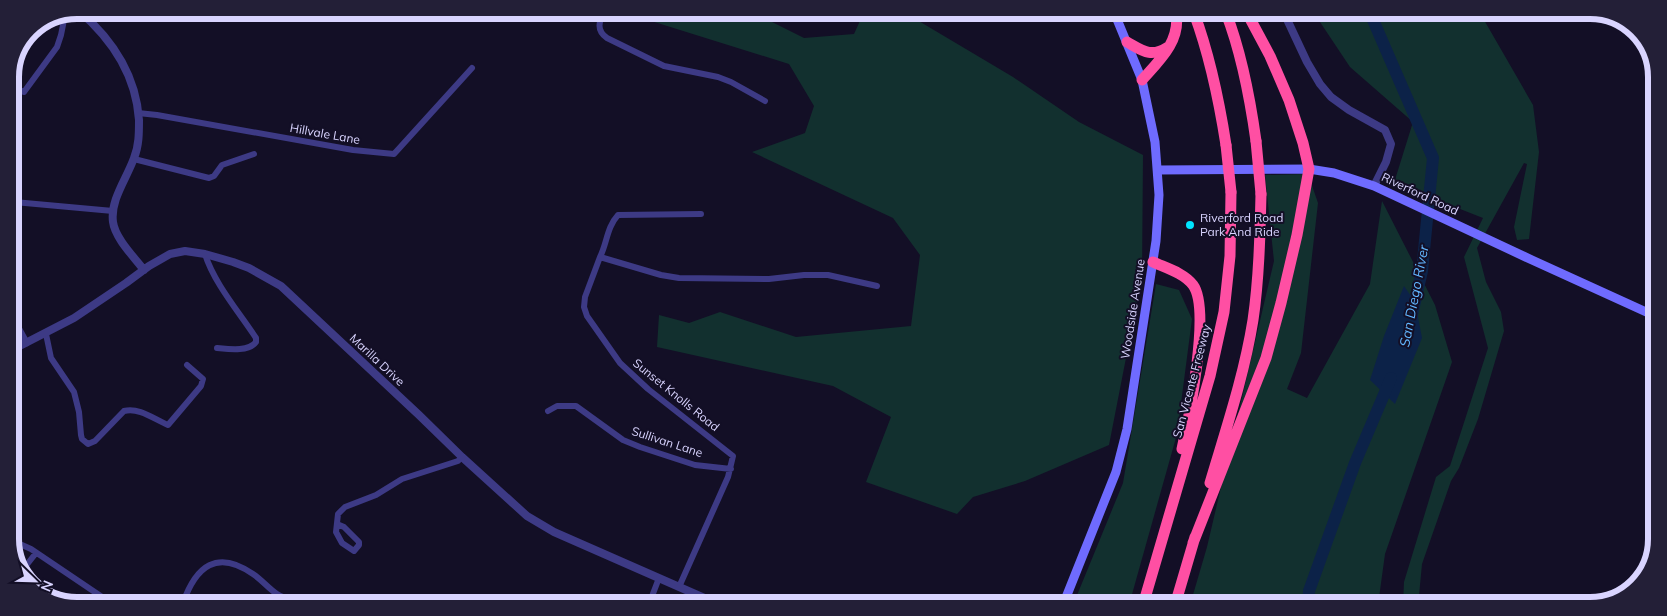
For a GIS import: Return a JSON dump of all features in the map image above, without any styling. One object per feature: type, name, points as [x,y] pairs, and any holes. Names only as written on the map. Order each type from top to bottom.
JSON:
[{"type":"highway","points":[[1142,80],[1171,44],[1175,33],[1176,19]]},
{"type":"highway","name":"San Vicente Freeway","points":[[1145,597],[1210,376],[1222,321],[1230,256],[1231,192],[1226,145],[1211,65],[1196,19]]},
{"type":"highway","points":[[1177,597],[1243,371],[1253,320],[1260,260],[1261,194],[1251,102],[1239,53],[1228,19]]},
{"type":"highway","points":[[1193,543],[1266,358],[1295,243],[1309,169],[1289,100],[1270,56],[1250,19]]},
{"type":"highway","points":[[1127,42],[1148,54],[1160,52],[1171,44]]},
{"type":"highway","points":[[1149,584],[1183,444],[1193,393],[1198,353],[1199,314],[1198,296],[1194,286],[1184,277],[1153,262]]},
{"type":"main road","name":"Woodside Avenue","points":[[1066,597],[1116,472],[1126,429],[1156,241],[1158,170],[1155,142],[1142,80],[1117,19]]},
{"type":"main road","name":"Riverford Road","points":[[1158,170],[1309,169],[1334,173],[1374,186],[1648,313]]},
{"type":"street","points":[[87,19],[118,53],[131,83],[138,113],[139,135],[134,159],[117,196],[113,211],[113,222],[118,235],[144,270]]},
{"type":"street","points":[[601,19],[599,28],[607,38],[664,66],[718,77],[731,82],[765,101]]},
{"type":"street","points":[[1287,19],[1307,62],[1320,84],[1331,97],[1349,110],[1385,130],[1391,144],[1386,162],[1374,186]]},
{"type":"street","points":[[19,90],[24,92],[57,47],[65,20]]},
{"type":"street","name":"Hillvale Lane","points":[[138,113],[353,150],[394,154],[472,68]]},
{"type":"street","points":[[134,159],[209,178],[214,176],[222,165],[254,154]]},
{"type":"street","points":[[19,202],[113,211]]},
{"type":"street","points":[[701,214],[618,215],[611,222],[600,257],[661,275],[679,278],[769,279],[804,275],[828,275],[877,286]]},
{"type":"street","name":"Marilla Drive","points":[[19,346],[46,334],[105,298],[163,257],[179,251],[205,254],[233,262],[249,268],[281,286],[527,516],[599,553],[702,597]]},
{"type":"street","points":[[205,254],[208,263],[227,295],[256,338],[256,342],[251,346],[229,349],[217,348]]},
{"type":"street","name":"Sunset Knolls Road","points":[[600,257],[585,296],[584,306],[587,316],[620,363],[648,389],[734,456],[731,469]]},
{"type":"street","points":[[19,329],[26,343]]},
{"type":"street","points":[[46,334],[51,358],[74,392],[79,412],[82,440],[88,444],[95,441],[124,411],[130,409],[168,425],[201,386],[203,379],[187,365]]},
{"type":"street","name":"Sullivan Lane","points":[[548,410],[557,406],[576,406],[623,440],[640,447],[695,465],[731,469]]},
{"type":"street","points":[[337,524],[338,514],[345,507],[376,495],[402,479],[458,461],[462,457]]},
{"type":"street","points":[[679,587],[731,469]]},
{"type":"street","points":[[19,545],[36,552],[104,597]]},
{"type":"street","points":[[26,566],[36,552]]},
{"type":"street","points":[[185,597],[201,570],[210,565],[224,562],[252,573],[278,595],[284,597]]},
{"type":"street","points":[[652,597],[659,578]]},
{"type":"green space","points":[[766,19],[804,38],[854,34],[861,19],[915,19],[1013,77],[1079,122],[1143,155],[1142,276],[1109,445],[1025,481],[973,497],[957,514],[866,482],[891,417],[833,386],[657,347],[659,315],[689,323],[720,312],[796,337],[911,326],[920,255],[893,218],[752,152],[805,133],[814,106],[789,64],[648,20]]},
{"type":"green space","points":[[1318,19],[1483,19],[1533,105],[1539,152],[1529,239],[1517,240],[1514,227],[1527,164],[1524,163],[1477,248],[1486,282],[1501,312],[1504,331],[1478,419],[1459,468],[1451,481],[1422,564],[1419,597],[1403,597],[1404,582],[1436,477],[1450,466],[1488,348],[1464,257],[1483,218],[1394,183],[1413,122],[1350,67]]},
{"type":"green space","points":[[1308,174],[1318,203],[1301,353],[1287,389],[1307,398],[1370,284],[1382,201],[1435,305],[1452,362],[1385,554],[1379,597],[1192,597],[1207,547],[1274,261],[1265,175]]},
{"type":"green space","points":[[1156,284],[1179,290],[1192,319],[1177,434],[1131,597],[1076,597],[1123,483]]},
{"type":"water","points":[[1404,286],[1415,302],[1422,338],[1395,404],[1370,380],[1384,336]]},
{"type":"waterway","name":"San Diego River","points":[[1373,19],[1433,158],[1422,271],[1411,319]]},
{"type":"waterway","name":"San Diego River","points":[[1309,597],[1309,591],[1355,463],[1391,378]]},
{"type":"place","name":"Riverford Road Park And Ride","points":[[1190,225]]}]
